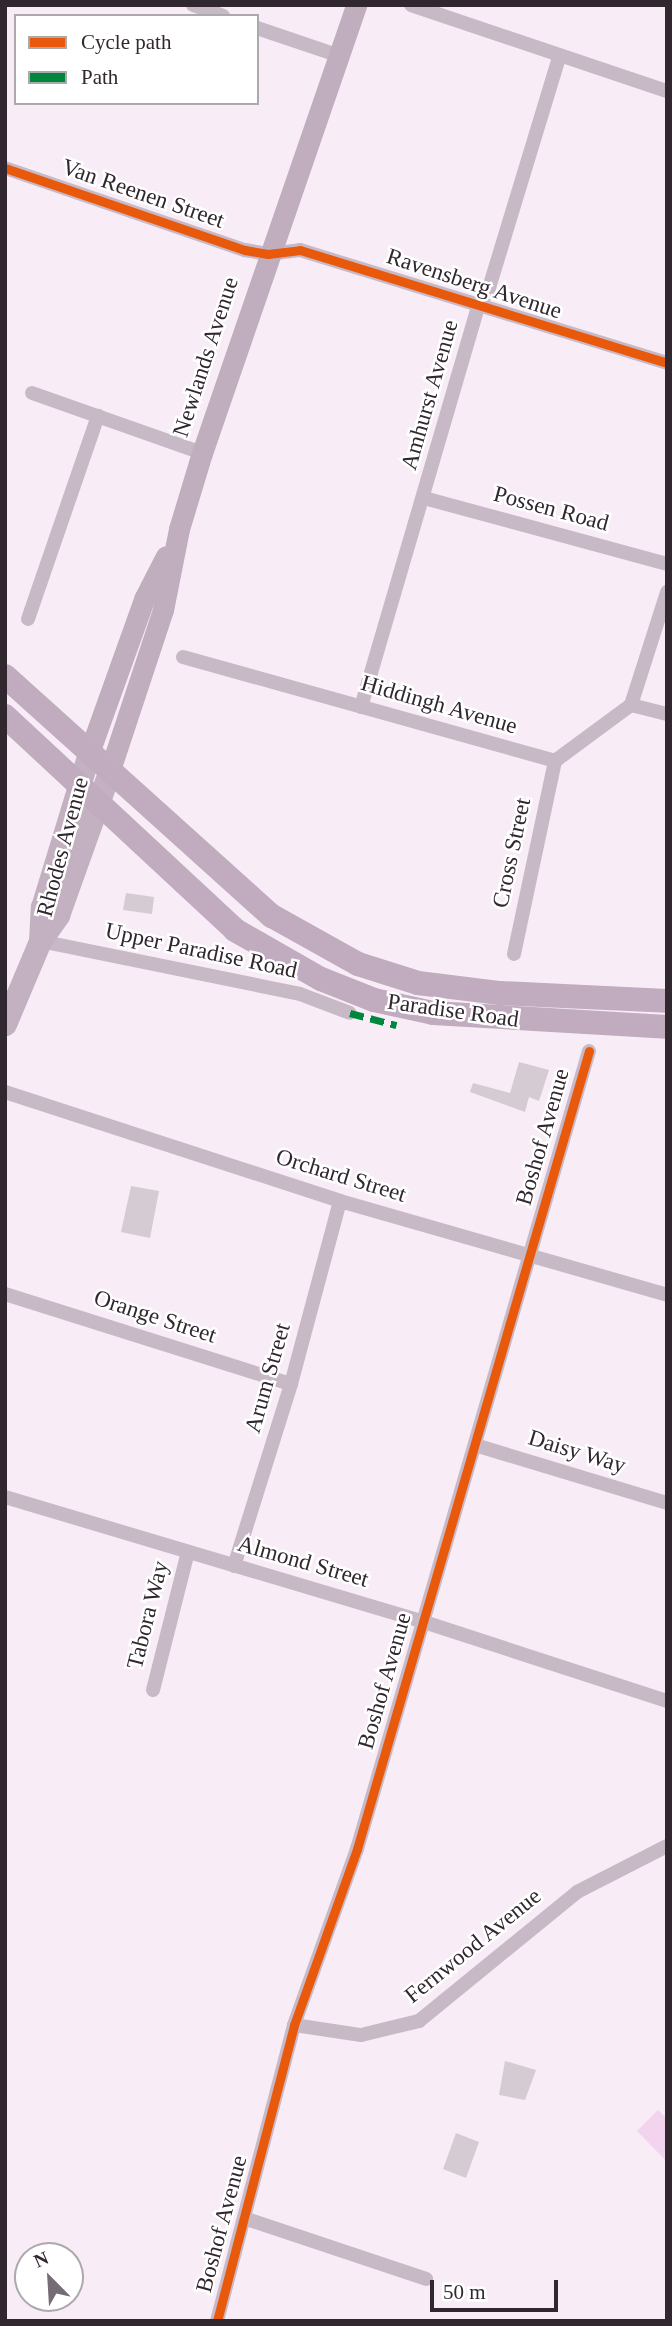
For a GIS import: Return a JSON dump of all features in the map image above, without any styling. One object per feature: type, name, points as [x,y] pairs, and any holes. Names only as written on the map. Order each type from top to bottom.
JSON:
[{"type":"highway","name":"Paradise Road","points":[[5,676],[272,916],[358,964],[418,983],[500,993],[667,1000]]},
{"type":"highway","name":"Paradise Road","points":[[5,716],[235,930],[298,968],[348,990],[433,1013],[667,1027]]},
{"type":"main road","name":"Newlands Avenue","points":[[110,770],[163,610],[179,529],[202,453],[268,254],[356,5]]},
{"type":"main road","name":"Newlands Avenue","points":[[89,754],[144,599],[179,529]]},
{"type":"main road","name":"Rhodes Avenue","points":[[40,941],[42,907],[89,754]]},
{"type":"main road","name":"Rhodes Avenue","points":[[5,1024],[40,941],[58,915],[110,770]]},
{"type":"street","points":[[193,5],[218,14]]},
{"type":"street","points":[[411,5],[559,58],[667,91]]},
{"type":"street","points":[[259,28],[337,55]]},
{"type":"street","name":"Amhurst Avenue","points":[[361,707],[478,308],[489,288],[559,58]]},
{"type":"street","name":"Van Reenen Street","points":[[5,168],[268,254]]},
{"type":"street","name":"Ravensberg Avenue","points":[[268,254],[300,250],[478,308],[667,363]]},
{"type":"street","points":[[32,393],[202,453]]},
{"type":"street","points":[[28,619],[98,416]]},
{"type":"street","name":"Possen Road","points":[[424,498],[667,564]]},
{"type":"street","points":[[555,761],[631,705],[667,592]]},
{"type":"street","name":"Hiddingh Avenue","points":[[183,657],[555,761]]},
{"type":"street","points":[[631,705],[667,714]]},
{"type":"street","name":"Cross Street","points":[[514,954],[555,761]]},
{"type":"street","name":"Upper Paradise Road","points":[[40,941],[300,994],[350,1013]]},
{"type":"street","name":"Boshof Avenue","points":[[217,2321],[294,2025],[357,1849],[421,1621],[589,1051]]},
{"type":"street","name":"Orchard Street","points":[[5,1091],[340,1201],[667,1295]]},
{"type":"street","name":"Arum Street","points":[[234,1566],[291,1384],[340,1201]]},
{"type":"street","name":"Orange Street","points":[[5,1294],[291,1384]]},
{"type":"street","name":"Daisy Way","points":[[475,1445],[667,1503]]},
{"type":"street","name":"Almond Street","points":[[5,1497],[421,1621],[667,1701]]},
{"type":"street","name":"Tabora Way","points":[[153,1690],[188,1552]]},
{"type":"street","name":"Fernwood Avenue","points":[[294,2025],[361,2035],[419,2021],[577,1892],[667,1846]]},
{"type":"street","points":[[244,2218],[426,2279]]},
{"type":"shaded area","points":[[658,2110],[667,2119],[667,2162],[637,2131]]},
{"type":"building","points":[[126,893],[154,897],[152,914],[123,910]]},
{"type":"building","points":[[519,1062],[549,1070],[539,1101],[529,1097],[525,1112],[470,1092],[473,1083],[510,1093]]},
{"type":"building","points":[[131,1186],[159,1191],[150,1238],[121,1232]]},
{"type":"building","points":[[505,2061],[536,2070],[525,2100],[499,2095]]},
{"type":"building","points":[[456,2133],[479,2142],[466,2178],[443,2169]]},
{"type":"marked path","points":[[350,1013],[396,1025]]},
{"type":"cycle path","points":[[5,168],[245,250],[268,254],[300,250],[667,363]]},
{"type":"cycle path","points":[[217,2321],[294,2025],[357,1849],[589,1051]]}]
